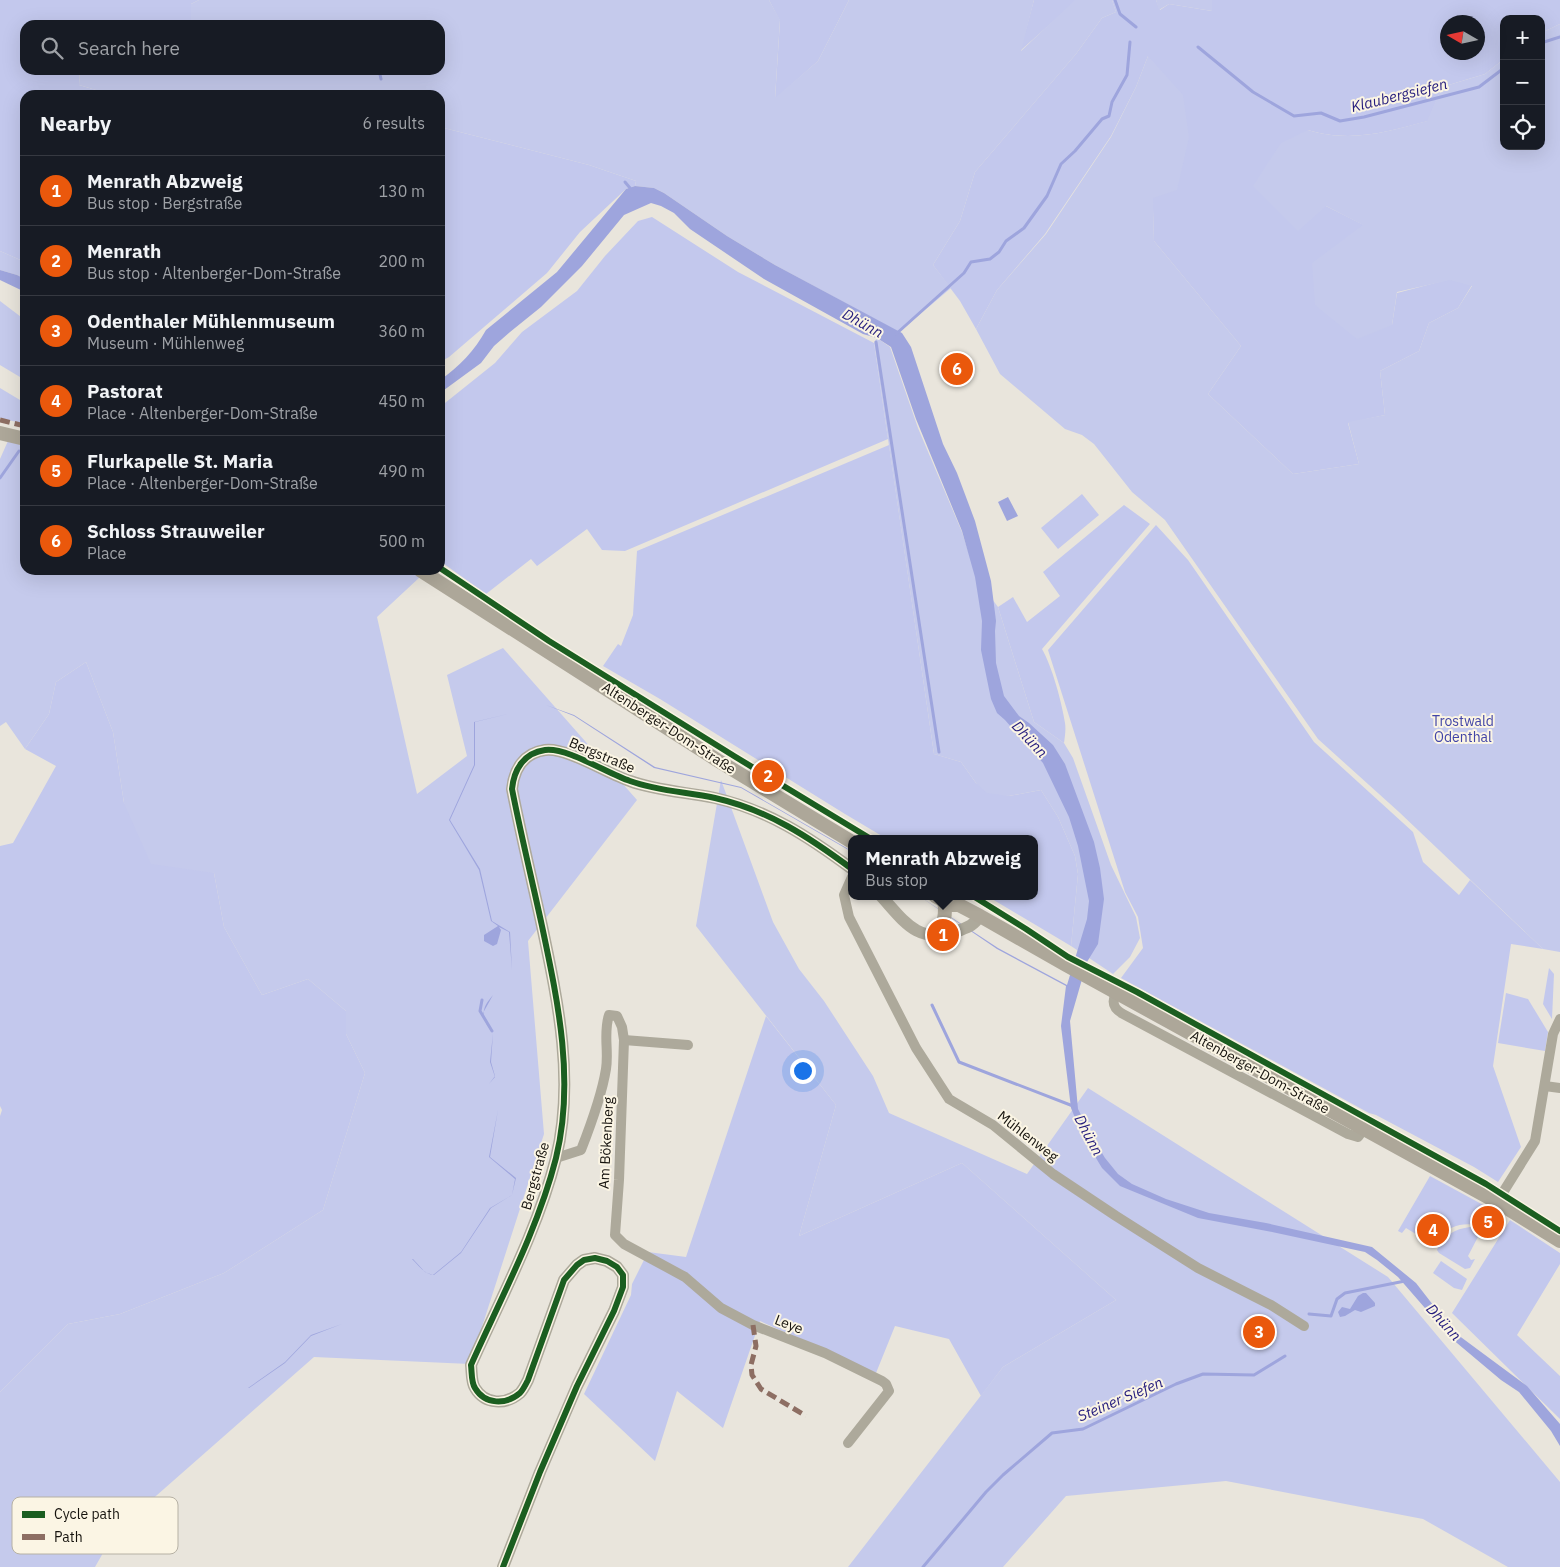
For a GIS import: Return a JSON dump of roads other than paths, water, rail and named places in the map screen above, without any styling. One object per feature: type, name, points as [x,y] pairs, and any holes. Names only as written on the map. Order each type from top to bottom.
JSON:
[{"type":"main road","points":[[0,433],[20,438]]},
{"type":"main road","name":"Altenberger-Dom-Straße","points":[[428,575],[717,760],[848,840]]},
{"type":"main road","points":[[937,937],[945,921],[948,900]]},
{"type":"main road","name":"Altenberger-Dom-Straße","points":[[948,900],[1497,1202],[1560,1240]]},
{"type":"street","name":"Bergstraße","points":[[503,1567],[540,1472],[577,1386],[614,1311],[623,1288],[623,1275],[617,1267],[607,1261],[595,1258],[584,1260],[564,1280],[528,1380],[521,1392],[504,1401],[496,1402],[485,1399],[475,1388],[472,1365],[536,1220],[556,1158],[562,1124],[564,1091],[561,1023],[512,789],[513,777],[524,759],[536,752],[548,749],[560,751],[635,783],[661,790],[713,798],[742,805],[769,816],[792,829],[848,866]]},
{"type":"street","name":"Mühlenweg","points":[[848,886],[844,895],[849,917],[916,1048],[949,1099],[993,1125],[1053,1174],[1116,1216],[1198,1268],[1271,1305],[1304,1326]]},
{"type":"street","points":[[885,900],[906,924],[923,933],[937,937],[973,925],[980,916]]},
{"type":"street","name":"Am Bökenberg","points":[[556,1158],[581,1150],[590,1127],[606,1068],[606,1025],[609,1015],[616,1016],[622,1026],[624,1040],[615,1235],[624,1244]]},
{"type":"street","points":[[1497,1202],[1535,1141],[1554,1034],[1560,1019]]},
{"type":"street","points":[[624,1040],[688,1046]]},
{"type":"street","points":[[1545,1086],[1560,1088]]},
{"type":"street","name":"Leye","points":[[624,1244],[686,1277],[721,1308],[752,1325],[825,1353],[886,1384],[889,1391],[848,1443]]},
{"type":"water","name":"Dhünn","points":[[635,186],[654,188],[664,193],[727,236],[775,265],[902,333],[911,347],[943,444],[957,473],[975,521],[991,581],[996,621],[996,663],[1004,696],[1019,716],[1053,745],[1065,764],[1094,842],[1104,899],[1098,944],[1087,962],[1070,1021],[1078,1109],[1105,1158],[1118,1174],[1132,1184],[1166,1199],[1209,1213],[1266,1223],[1372,1247],[1416,1283],[1454,1332],[1527,1386],[1560,1424],[1560,1446],[1551,1431],[1519,1392],[1501,1380],[1451,1338],[1398,1277],[1365,1252],[1198,1218],[1120,1186],[1102,1168],[1082,1135],[1071,1108],[1061,1026],[1066,986],[997,949],[925,900],[998,948],[1067,985],[1087,919],[1089,901],[1078,846],[1069,817],[1043,763],[997,713],[991,699],[981,650],[982,621],[975,577],[962,531],[916,419],[891,347],[877,338],[863,334],[764,279],[690,229],[674,213],[651,203],[624,215],[582,266],[541,307],[494,346],[481,363],[445,389],[445,376],[466,358],[486,330],[557,272],[626,189]]},
{"type":"water","points":[[0,270],[17,275],[20,276],[20,290],[0,280]]},
{"type":"water","points":[[1008,497],[1018,516],[1007,521],[998,502]]},
{"type":"water","points":[[546,705],[475,722],[475,765],[450,820],[480,869],[492,921],[510,932],[512,970],[509,932],[499,927],[501,930],[497,944],[493,946],[484,941],[484,935],[498,926],[491,921],[479,870],[449,820],[474,765],[474,722]]},
{"type":"water","points":[[546,705],[574,715],[655,767],[741,787],[848,850],[741,788],[654,768],[574,716]]},
{"type":"water","points":[[493,1033],[491,1062],[495,1076],[490,1062]]},
{"type":"water","points":[[498,1110],[490,1157],[516,1178],[512,1195],[515,1179],[489,1157]]},
{"type":"water","points":[[512,1195],[491,1208],[461,1253],[433,1275],[461,1252],[490,1208]]},
{"type":"water","points":[[1366,1293],[1375,1303],[1375,1306],[1361,1312],[1355,1310],[1340,1317],[1338,1312],[1342,1307],[1350,1309],[1358,1296]]},
{"type":"water","points":[[342,1324],[311,1336],[285,1363],[248,1388],[285,1362],[311,1335]]},
{"type":"waterway","points":[[1115,0],[1120,14],[1136,27]]},
{"type":"waterway","name":"Klaubergsiefen","points":[[1545,42],[1560,37]]},
{"type":"waterway","points":[[896,334],[964,273],[971,262],[990,259],[999,252],[1006,241],[1024,228],[1047,196],[1061,164],[1075,151],[1102,119],[1109,116],[1112,102],[1127,75],[1130,42]]},
{"type":"waterway","name":"Klaubergsiefen","points":[[1198,47],[1253,92],[1294,116],[1321,113],[1340,121],[1364,117],[1479,87],[1500,71]]},
{"type":"waterway","points":[[380,75],[381,79]]},
{"type":"waterway","points":[[625,182],[630,188]]},
{"type":"waterway","name":"Dhünn","points":[[876,342],[939,752]]},
{"type":"waterway","points":[[0,478],[19,451]]},
{"type":"waterway","points":[[482,1000],[480,1011],[492,1031]]},
{"type":"waterway","points":[[932,1005],[959,1062],[1073,1106]]},
{"type":"waterway","name":"Steiner Siefen","points":[[1309,1314],[1331,1316],[1337,1299],[1345,1293],[1405,1281]]},
{"type":"waterway","name":"Steiner Siefen","points":[[923,1567],[986,1492],[1052,1433],[1083,1429],[1176,1384],[1203,1374],[1254,1375],[1285,1356]]},
{"type":"place","name":"Schloss Strauweiler","points":[[957,369]]},
{"type":"place","name":"Menrath","points":[[768,776]]},
{"type":"place","name":"Menrath Abzweig","points":[[943,935]]},
{"type":"place","name":"Flurkapelle St. Maria","points":[[1488,1222]]},
{"type":"place","name":"Pastorat","points":[[1433,1230]]},
{"type":"place","name":"Odenthaler Mühlenmuseum","points":[[1259,1332]]},
{"type":"park label","name":"Trostwald Odenthal","points":[[1463,730]]}]
